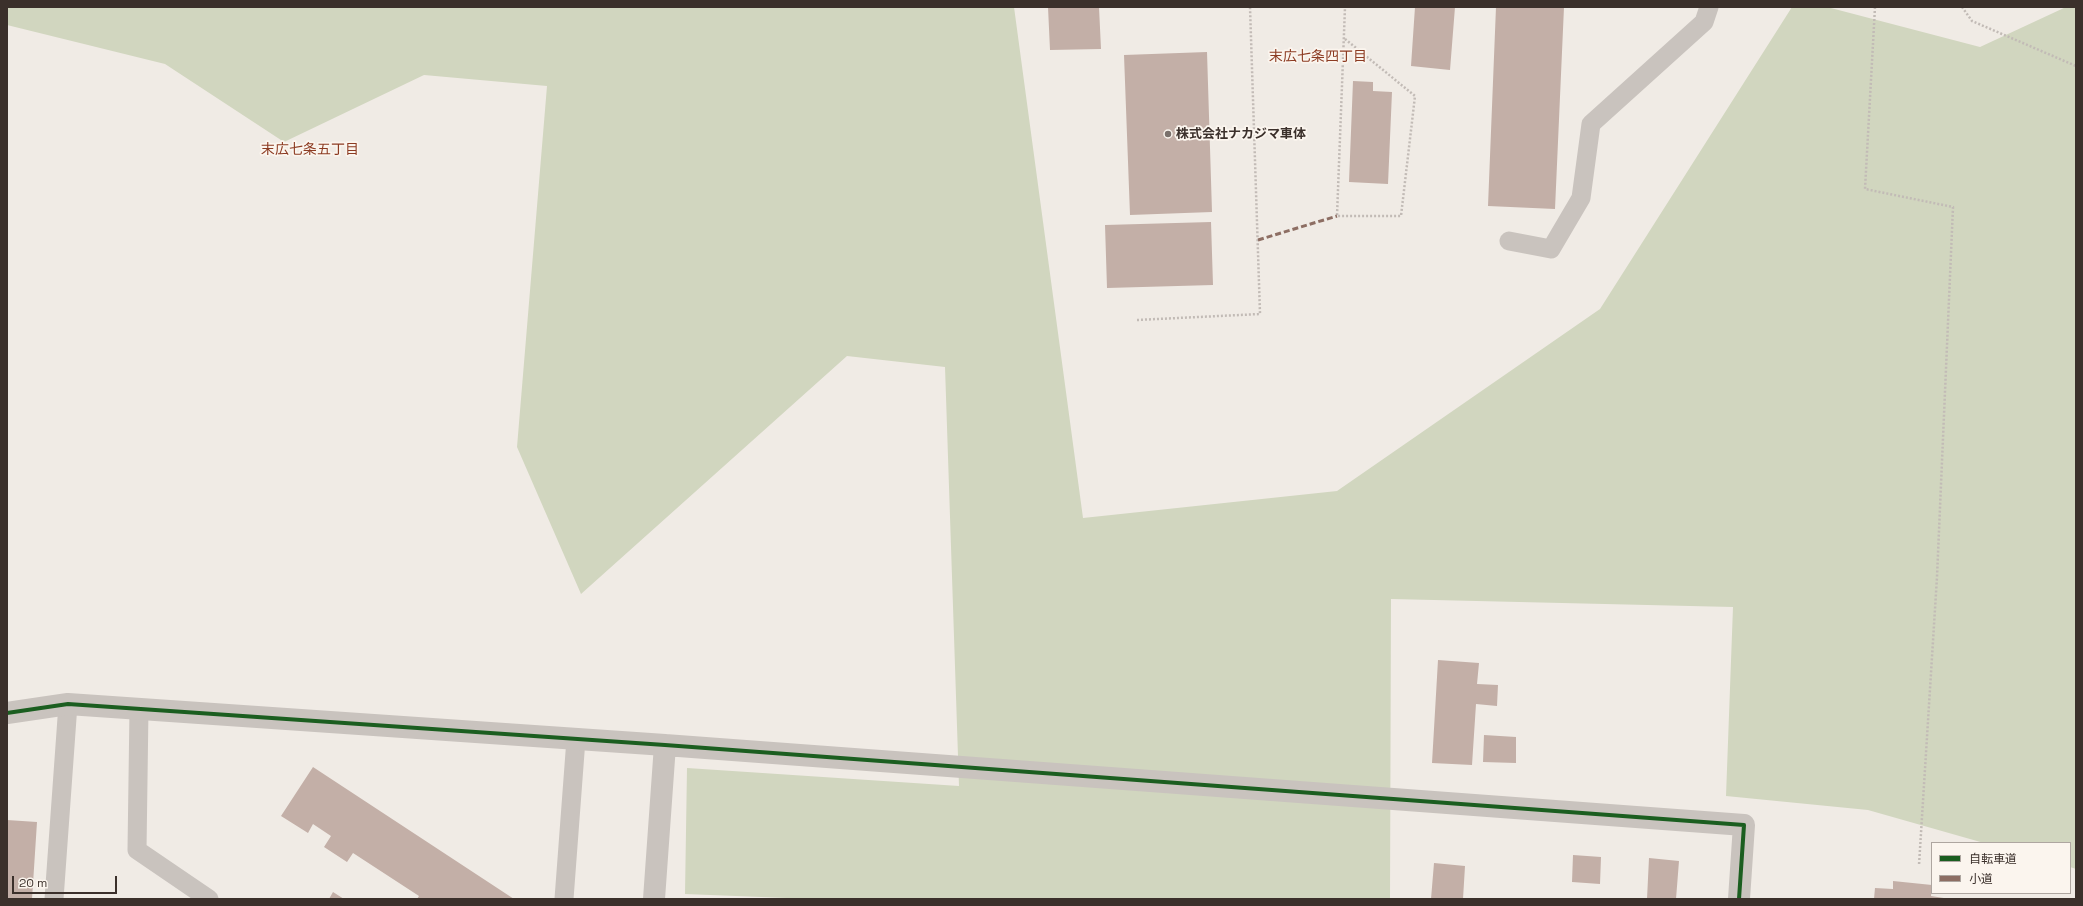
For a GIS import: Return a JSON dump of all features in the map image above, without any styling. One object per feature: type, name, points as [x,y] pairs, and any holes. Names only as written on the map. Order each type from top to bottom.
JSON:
[{"type":"street","points":[[7,713],[68,704],[665,745],[1744,825],[1739,899]]},
{"type":"street","points":[[654,899],[665,745]]},
{"type":"lane","points":[[1509,241],[1551,249],[1581,198],[1591,124],[1704,22],[1709,7]]},
{"type":"lane","points":[[54,899],[68,704]]},
{"type":"lane","points":[[139,709],[137,850],[209,899]]},
{"type":"lane","points":[[564,899],[576,739]]},
{"type":"path","points":[[1137,320],[1260,314],[1250,7]]},
{"type":"path","points":[[1345,7],[1338,216],[1400,216],[1415,96],[1345,39]]},
{"type":"path","points":[[1875,7],[1865,189],[1953,207],[1937,577],[1919,865]]},
{"type":"path","points":[[1962,7],[1972,21],[2076,66]]},
{"type":"green space","points":[[7,7],[1014,7],[1083,518],[1337,491],[1600,309],[1792,7],[1827,7],[1980,47],[2066,7],[2076,7],[2076,869],[2071,867],[2071,842],[1980,842],[1868,810],[1726,796],[1733,607],[1391,599],[1390,899],[812,899],[685,894],[687,768],[959,786],[945,367],[847,356],[581,594],[517,447],[547,86],[424,75],[284,142],[165,64],[7,25]]},
{"type":"building","points":[[1048,7],[1099,7],[1101,49],[1050,50]]},
{"type":"building","points":[[1415,7],[1455,7],[1450,70],[1411,66]]},
{"type":"building","points":[[1496,7],[1564,7],[1555,209],[1488,206]]},
{"type":"building","name":"株式会社ナカジマ車体","points":[[1207,52],[1212,212],[1130,215],[1124,55]]},
{"type":"building","points":[[1353,81],[1373,82],[1373,91],[1392,92],[1388,184],[1349,182]]},
{"type":"building","points":[[1211,222],[1213,285],[1107,288],[1105,225]]},
{"type":"building","points":[[1438,660],[1479,663],[1477,684],[1498,685],[1497,706],[1476,704],[1472,765],[1432,763]]},
{"type":"building","points":[[1484,735],[1516,737],[1516,763],[1483,762]]},
{"type":"building","points":[[313,767],[514,899],[417,899],[419,896],[353,853],[347,862],[324,847],[331,836],[313,824],[308,833],[281,816]]},
{"type":"building","points":[[7,820],[37,822],[32,899],[7,899]]},
{"type":"building","points":[[1573,855],[1601,857],[1600,884],[1572,882]]},
{"type":"building","points":[[1649,858],[1679,861],[1676,899],[1647,899]]},
{"type":"building","points":[[1434,863],[1465,866],[1463,899],[1431,899]]},
{"type":"building","points":[[1893,881],[1931,885],[1931,896],[1950,899],[1874,899],[1875,888],[1893,889]]},
{"type":"building","points":[[333,892],[344,899],[329,899]]},
{"type":"marked path","points":[[1258,240],[1337,216]]},
{"type":"cycle path","points":[[7,713],[68,704],[665,745],[1744,825],[1739,899]]},
{"type":"place","name":"株式会社ナカジマ車体","points":[[1168,134]]},
{"type":"district","name":"末広七条四丁目","points":[[1318,57]]},
{"type":"district","name":"末広七条五丁目","points":[[310,150]]}]
